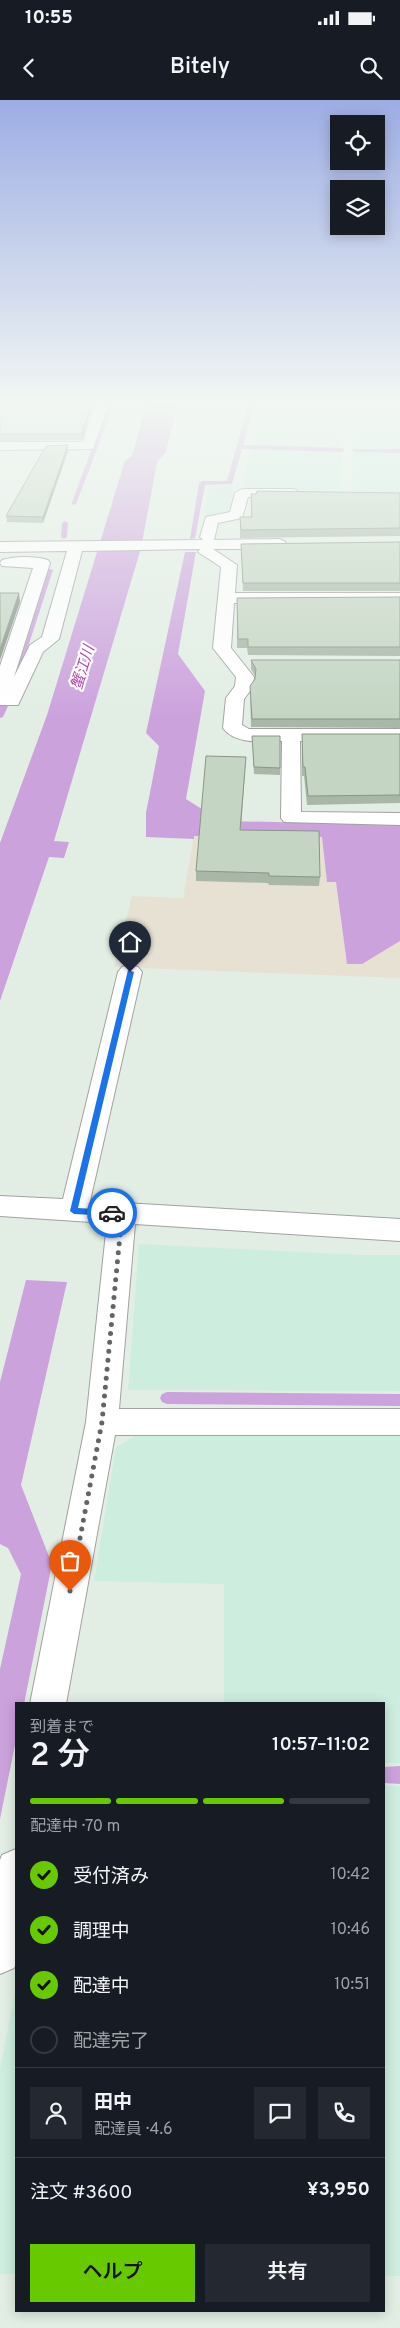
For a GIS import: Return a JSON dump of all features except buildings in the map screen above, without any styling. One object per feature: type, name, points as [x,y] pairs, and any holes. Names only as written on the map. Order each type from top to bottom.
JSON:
[{"type":"street","points":[[238,509],[237,515],[211,520],[207,545],[229,565],[222,648],[245,677],[244,687],[234,698],[232,728],[246,735],[400,735]]},
{"type":"street","points":[[0,535],[43,534]]},
{"type":"street","points":[[0,547],[291,544]]},
{"type":"street","points":[[0,700],[12,700],[36,649],[50,639],[80,546]]},
{"type":"street","points":[[0,562],[42,563],[6,658],[0,694]]},
{"type":"street","points":[[226,598],[400,598]]},
{"type":"street","points":[[234,662],[253,662]]},
{"type":"street","points":[[291,735],[291,818],[400,819]]},
{"type":"street","points":[[74,1211],[130,972]]},
{"type":"street","points":[[0,1206],[400,1230]]},
{"type":"street","points":[[48,1702],[102,1422],[122,1214]]},
{"type":"street","points":[[102,1422],[400,1422]]},
{"type":"street","points":[[0,1954],[15,1874]]},
{"type":"shaded area","points":[[194,836],[323,837],[327,882],[336,882],[347,963],[362,963],[400,941],[400,978],[114,967],[132,896],[183,898]]},
{"type":"green space","points":[[205,509],[230,509],[230,509],[204,519]]},
{"type":"green space","points":[[139,1244],[362,1255],[400,1255],[400,1391],[128,1390]]},
{"type":"green space","points":[[139,1434],[400,1434],[400,1763],[385,1763],[385,1702],[224,1702],[224,1584],[94,1581],[116,1447]]},
{"type":"green space","points":[[385,1786],[400,1786],[400,2276],[385,2276]]},
{"type":"green space","points":[[15,1993],[15,2274],[0,2274],[0,2069]]},
{"type":"water","name":"蟹江川","points":[[110,509],[148,509],[141,548],[54,841],[69,842],[64,858],[49,857],[0,1001],[0,843],[47,715]]},
{"type":"water","points":[[185,552],[196,552],[178,654],[205,691],[186,799],[216,818],[228,821],[400,825],[400,941],[362,964],[347,964],[336,882],[327,882],[322,837],[194,836],[194,839],[146,837],[146,813],[159,746],[146,733]]},
{"type":"water","points":[[26,1280],[67,1282],[21,1485],[52,1564],[24,1702],[15,1702],[15,1745],[0,1819],[0,1669],[21,1574],[8,1548],[0,1544],[0,1382]]},
{"type":"waterway","points":[[192,538],[197,509]]},
{"type":"waterway","points":[[64,537],[65,523]]},
{"type":"waterway","points":[[11,687],[49,570]]},
{"type":"waterway","points":[[0,715],[4,706]]},
{"type":"waterway","points":[[167,1398],[400,1400]]},
{"type":"waterway","points":[[385,1775],[400,1775]]},
{"type":"way so far","points":[[70,1591],[102,1422],[122,1214],[112,1213]]},
{"type":"route","points":[[112,1213],[74,1211],[130,972]]}]
